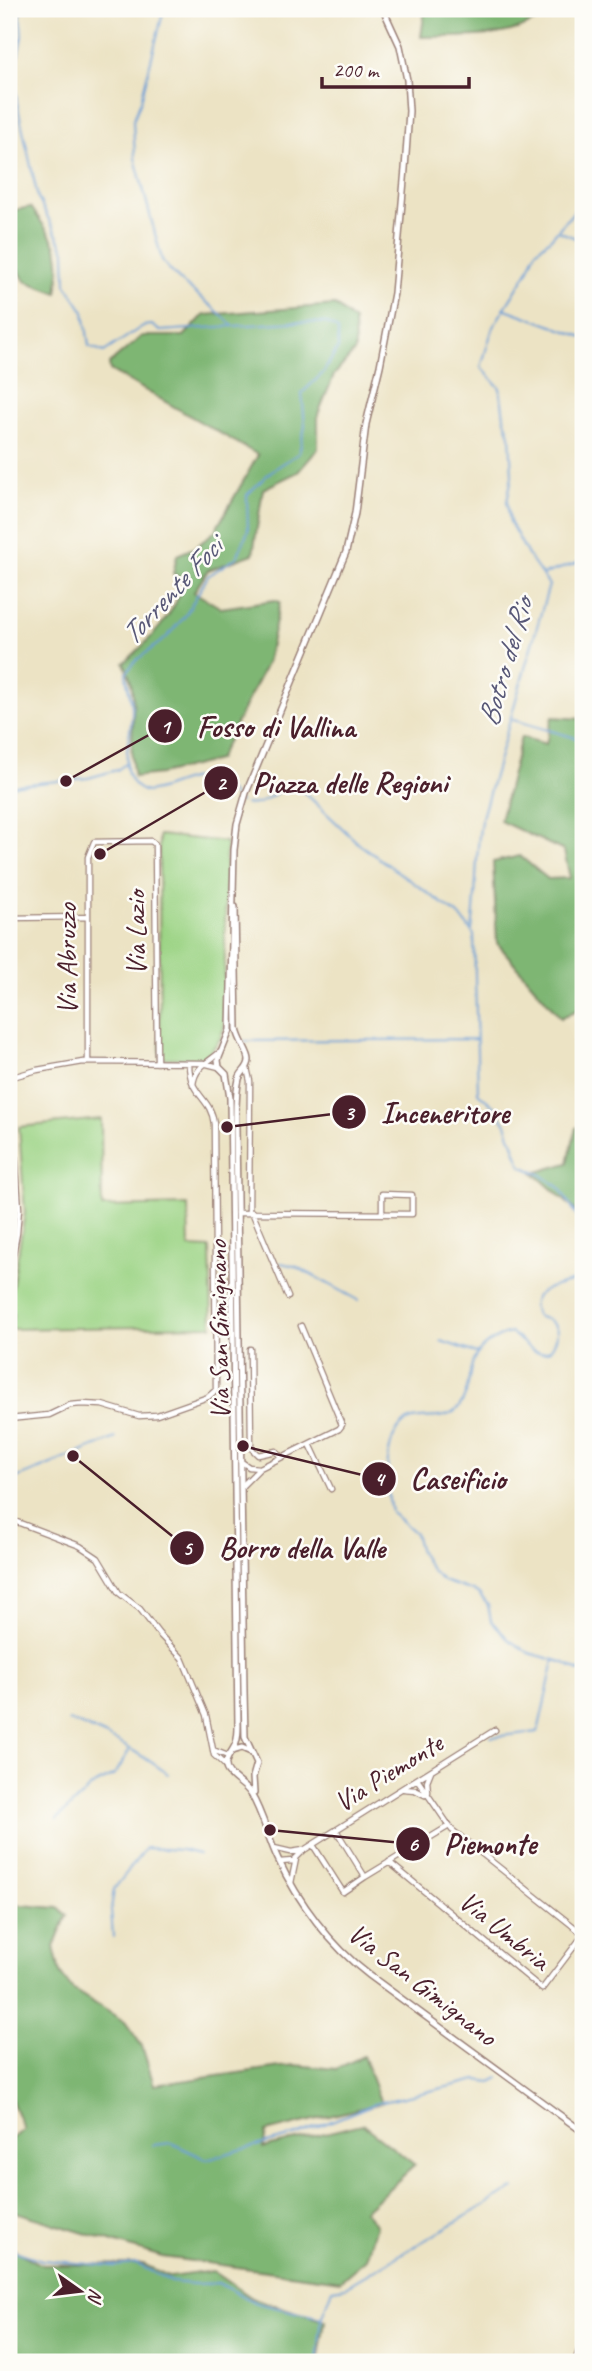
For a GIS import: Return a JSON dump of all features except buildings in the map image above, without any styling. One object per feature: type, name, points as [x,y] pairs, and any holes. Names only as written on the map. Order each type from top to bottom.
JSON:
[{"type":"main road","points":[[225,1047],[230,1030],[234,844],[240,815],[246,793],[346,552],[355,513],[366,424],[389,321],[402,209],[409,102],[401,52],[383,9]]},
{"type":"main road","points":[[233,872],[237,1029],[242,1047],[248,1056],[247,1068],[240,1074],[226,1074],[219,1067],[219,1053],[234,1044],[242,1047]]},
{"type":"main road","name":"Via San Gimignano","points":[[226,1074],[230,1098],[238,1703],[237,1736],[230,1754]]},
{"type":"main road","name":"Via San Gimignano","points":[[240,1074],[237,1097],[240,1461],[245,1737],[251,1752]]},
{"type":"main road","points":[[242,1748],[251,1752],[257,1763],[254,1773],[246,1779],[238,1779],[230,1774],[226,1766],[230,1754],[242,1748]]},
{"type":"main road","name":"Via San Gimignano","points":[[254,1773],[255,1800]]},
{"type":"main road","name":"Via San Gimignano","points":[[238,1779],[255,1800],[291,1883],[330,1938],[351,1961],[583,2132]]},
{"type":"street","name":"Via Lazio","points":[[88,857],[91,845],[95,842],[151,841],[156,845],[157,1063]]},
{"type":"street","name":"Via Abruzzo","points":[[88,857],[88,1062]]},
{"type":"street","points":[[9,918],[87,917]]},
{"type":"street","points":[[192,1075],[203,1063],[219,1053]]},
{"type":"street","points":[[9,1275],[19,1214],[9,1079],[31,1071],[88,1062],[203,1063],[219,1067]]},
{"type":"street","points":[[177,1063],[192,1075]]},
{"type":"street","points":[[9,1419],[47,1415],[70,1405],[86,1404],[105,1406],[139,1416],[157,1415],[208,1397],[216,1390],[214,1121],[209,1105],[193,1086],[191,1063]]},
{"type":"street","points":[[247,1068],[250,1081],[251,1212],[288,1297]]},
{"type":"street","points":[[237,1213],[412,1214],[412,1195],[382,1194],[382,1213]]},
{"type":"street","points":[[241,1487],[260,1468],[339,1429],[342,1423],[301,1326]]},
{"type":"street","points":[[250,1349],[251,1448],[253,1453],[259,1455],[277,1451],[281,1457]]},
{"type":"street","points":[[310,1444],[331,1489]]},
{"type":"street","points":[[240,1461],[260,1468]]},
{"type":"street","points":[[9,1519],[82,1547],[98,1558],[119,1593],[140,1609],[182,1658],[205,1714],[215,1758],[226,1766]]},
{"type":"street","name":"Via Piemonte","points":[[291,1883],[296,1859],[304,1850],[495,1730]]},
{"type":"street","points":[[214,1750],[230,1754]]},
{"type":"street","points":[[429,1797],[427,1784],[432,1770]]},
{"type":"street","points":[[417,1779],[449,1826],[583,1935]]},
{"type":"street","points":[[401,1789],[415,1790],[429,1797]]},
{"type":"street","points":[[313,1844],[342,1892],[449,1826]]},
{"type":"street","points":[[336,1830],[365,1877]]},
{"type":"street","points":[[274,1848],[291,1853],[304,1850]]},
{"type":"street","points":[[280,1862],[296,1859]]},
{"type":"street","name":"Via Umbria","points":[[389,1863],[542,1989],[583,1935]]},
{"type":"street","points":[[575,2362],[583,2338]]},
{"type":"green space","points":[[425,9],[545,9],[545,14],[532,23],[502,33],[421,37]]},
{"type":"green space","points":[[31,207],[56,247],[59,266],[57,293],[25,281],[9,254],[9,211]]},
{"type":"green space","points":[[335,305],[354,321],[355,351],[334,375],[318,414],[318,449],[298,472],[263,489],[253,554],[208,570],[194,592],[221,608],[275,600],[280,602],[267,662],[218,760],[161,774],[134,777],[132,691],[124,663],[153,635],[181,592],[185,579],[173,574],[177,555],[196,547],[215,531],[258,455],[110,370],[109,364],[142,336],[184,336],[204,315]]},
{"type":"green space","points":[[552,717],[583,719],[583,1007],[561,1018],[497,943],[493,862],[520,856],[548,879],[570,878],[564,851],[500,821],[521,737],[546,744]]},
{"type":"green space","points":[[159,835],[226,842],[224,1028],[220,1039],[205,1059],[160,1056]]},
{"type":"green space","points":[[101,1119],[102,1207],[188,1205],[189,1247],[210,1248],[212,1326],[11,1329],[13,1313],[9,1312],[9,1307],[25,1213],[19,1127]]},
{"type":"green space","points":[[583,1125],[583,1217],[534,1173],[568,1163],[576,1128]]},
{"type":"green space","points":[[9,1904],[58,1908],[67,1915],[54,1947],[60,1973],[72,1989],[125,2022],[142,2046],[154,2085],[294,2065],[336,2069],[363,2056],[381,2103],[266,2132],[263,2148],[362,2124],[415,2165],[364,2211],[376,2225],[366,2259],[340,2281],[162,2257],[9,2210],[9,2140],[24,2130],[9,2094]]},
{"type":"green space","points":[[9,2247],[42,2265],[143,2264],[170,2277],[213,2271],[252,2298],[325,2321],[318,2362],[9,2362]]},
{"type":"waterway","name":"Torrente Foci","points":[[20,9],[22,36],[14,76],[17,103],[38,198],[65,251],[66,284],[84,312],[89,346],[104,352],[143,326],[152,325],[160,331],[293,322],[327,323],[338,330],[338,348],[323,373],[302,393],[305,426],[299,453],[270,472],[247,495],[248,531],[237,557],[208,576],[185,616],[166,638],[134,662],[126,674],[132,707],[127,767],[135,786],[146,792],[203,777],[224,785],[240,802]]},
{"type":"waterway","points":[[164,9],[141,100],[133,121],[135,158],[162,260],[178,278],[232,325]]},
{"type":"waterway","points":[[550,19],[583,12]]},
{"type":"waterway","name":"Botro del Rio","points":[[472,930],[481,821],[549,585],[529,557],[510,522],[507,502],[512,476],[510,435],[504,417],[500,388],[481,367],[493,327],[528,271],[536,251],[583,201]]},
{"type":"waterway","points":[[558,231],[583,241]]},
{"type":"waterway","points":[[503,308],[583,337]]},
{"type":"waterway","points":[[544,574],[583,561]]},
{"type":"waterway","points":[[510,719],[583,740]]},
{"type":"waterway","points":[[9,786],[88,778],[117,770],[127,763]]},
{"type":"waterway","name":"Torrente Foci","points":[[245,804],[260,802],[286,790],[305,793],[359,844],[460,916],[474,935],[478,1093],[496,1108],[506,1124],[521,1166],[540,1174],[559,1187],[583,1226]]},
{"type":"waterway","points":[[245,1041],[476,1039]]},
{"type":"waterway","points":[[281,1263],[295,1266],[358,1300]]},
{"type":"waterway","name":"Torrente Foci","points":[[583,1279],[547,1289],[535,1300],[534,1307],[538,1317],[550,1321],[556,1329],[556,1338],[550,1350],[533,1351],[511,1333],[487,1344],[474,1359],[464,1399],[454,1412],[449,1415],[413,1419],[395,1434],[387,1474],[391,1512],[415,1533],[420,1552],[432,1571],[443,1581],[478,1593],[488,1605],[491,1621],[509,1640],[529,1653],[562,1662],[583,1673]]},
{"type":"waterway","points":[[441,1341],[476,1353]]},
{"type":"waterway","points":[[9,1481],[116,1438]]},
{"type":"waterway","points":[[491,1737],[538,1732],[554,1660]]},
{"type":"waterway","points":[[69,1721],[120,1743],[168,1774]]},
{"type":"waterway","points":[[57,1819],[92,1786],[115,1775],[129,1751]]},
{"type":"waterway","points":[[113,1937],[111,1910],[114,1889],[146,1848],[199,1854]]},
{"type":"waterway","points":[[153,2145],[171,2143],[206,2159],[297,2135],[374,2104],[477,2080],[491,2082],[499,2078]]},
{"type":"waterway","points":[[317,2362],[322,2316],[332,2289],[345,2287],[514,2188]]},
{"type":"waterway","points":[[9,2249],[42,2260],[114,2266],[137,2264],[172,2282],[218,2283],[256,2303],[322,2318]]},
{"type":"place","name":"Fosso di Vallina","points":[[66,781]]},
{"type":"place","name":"Piazza delle Regioni","points":[[100,854]]},
{"type":"place","name":"Inceneritore","points":[[227,1127]]},
{"type":"place","name":"Caseificio","points":[[243,1446]]},
{"type":"place","name":"Borro della Valle","points":[[73,1456]]},
{"type":"place","name":"Piemonte","points":[[270,1830]]}]
